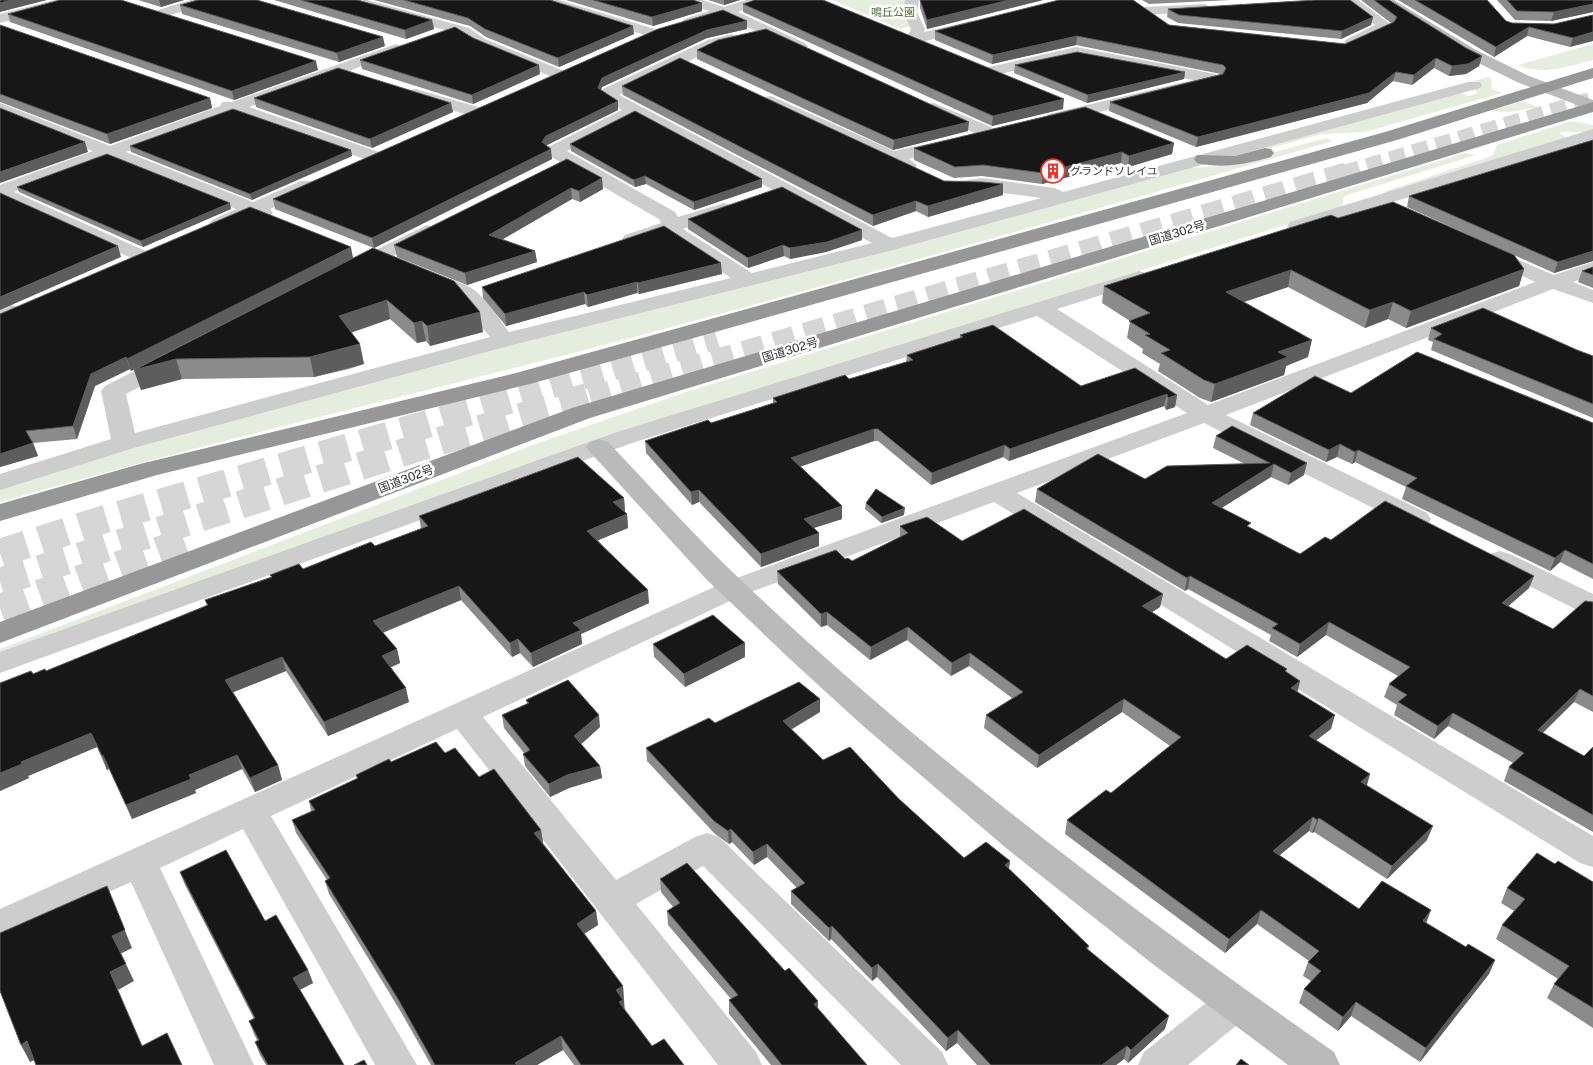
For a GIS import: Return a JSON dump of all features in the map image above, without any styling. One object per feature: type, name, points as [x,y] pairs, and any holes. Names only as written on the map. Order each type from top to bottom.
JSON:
[{"type":"highway","points":[[0,513],[149,469],[522,378],[1391,136],[1593,73]]},
{"type":"highway","points":[[1544,87],[1593,84]]},
{"type":"highway","points":[[1437,122],[1593,107]]},
{"type":"highway","name":"国道302号","points":[[0,633],[581,413],[1593,107]]},
{"type":"highway","points":[[1203,160],[1235,161],[1326,136],[1391,136]]},
{"type":"street","points":[[0,20],[71,0]]},
{"type":"street","points":[[160,14],[206,0]]},
{"type":"street","points":[[351,0],[464,31],[480,42],[567,71],[533,86]]},
{"type":"street","points":[[544,0],[653,32]]},
{"type":"street","points":[[686,0],[724,11],[812,52]]},
{"type":"street","points":[[627,44],[653,32],[761,0]]},
{"type":"street","points":[[912,0],[910,4],[912,21],[918,29],[914,39]]},
{"type":"street","points":[[1334,45],[1343,46],[1386,26],[1348,0],[1336,0]]},
{"type":"street","points":[[1384,0],[1470,53],[1593,107]]},
{"type":"street","points":[[12,2],[34,10]]},
{"type":"street","points":[[1166,24],[1140,7],[1222,7]]},
{"type":"street","points":[[143,8],[188,23]]},
{"type":"street","points":[[914,39],[989,20]]},
{"type":"street","points":[[0,26],[18,32]]},
{"type":"street","points":[[0,192],[454,29]]},
{"type":"street","points":[[768,31],[713,43],[609,93],[609,96],[890,245]]},
{"type":"street","points":[[897,32],[940,50]]},
{"type":"street","points":[[379,38],[417,42]]},
{"type":"street","points":[[991,71],[1076,52],[1215,79],[1040,122]]},
{"type":"street","points":[[681,59],[698,67]]},
{"type":"street","points":[[310,62],[365,79]]},
{"type":"street","points":[[974,64],[1017,82]]},
{"type":"street","points":[[0,482],[125,443],[504,340],[890,245],[1474,85]]},
{"type":"street","points":[[402,90],[483,108],[449,123]]},
{"type":"street","points":[[751,92],[926,174]]},
{"type":"street","points":[[206,98],[382,152],[348,168]]},
{"type":"street","points":[[1061,99],[1114,121]]},
{"type":"street","points":[[920,101],[992,134]]},
{"type":"street","points":[[0,108],[279,220]]},
{"type":"street","points":[[634,110],[554,150],[668,216],[675,234],[747,280]]},
{"type":"street","points":[[893,157],[1011,130]]},
{"type":"street","points":[[1280,232],[1593,134]]},
{"type":"street","points":[[1376,202],[1377,189],[1480,157],[1494,137]]},
{"type":"street","points":[[1183,151],[1203,160]]},
{"type":"street","points":[[543,172],[569,159]]},
{"type":"street","points":[[198,233],[322,179]]},
{"type":"street","points":[[951,186],[982,184],[1067,195]]},
{"type":"street","points":[[615,244],[784,188]]},
{"type":"street","points":[[0,192],[143,257]]},
{"type":"street","points":[[1376,202],[1438,230]]},
{"type":"street","points":[[331,280],[445,222]]},
{"type":"street","points":[[1474,246],[1553,282],[1593,297]]},
{"type":"street","points":[[348,247],[407,270],[476,291],[504,340]]},
{"type":"street","points":[[118,269],[162,249]]},
{"type":"street","points":[[0,926],[733,588],[1205,414],[1593,268]]},
{"type":"street","points":[[0,663],[344,537],[599,447],[713,409],[1159,270]]},
{"type":"street","points":[[1040,308],[1205,414],[1434,528]]},
{"type":"street","points":[[1391,344],[1419,356]]},
{"type":"street","points":[[125,443],[113,391],[192,351]]},
{"type":"street","points":[[599,447],[733,588],[904,744],[1126,924],[1320,1065]]},
{"type":"street","points":[[996,491],[1593,853]]},
{"type":"street","points":[[1478,549],[1593,606]]},
{"type":"street","points":[[463,714],[742,1065]]},
{"type":"street","points":[[250,810],[396,1065]]},
{"type":"street","points":[[610,900],[707,847],[928,1065]]},
{"type":"street","points":[[139,861],[234,1065]]},
{"type":"street","points":[[1158,1065],[1234,1004]]},
{"type":"green space","name":"鳴丘公園","points":[[832,0],[908,0],[905,14],[911,26],[900,29]]},
{"type":"green space","points":[[1593,44],[1593,60],[1546,70],[1536,70],[1518,65]]},
{"type":"green space","points":[[1488,77],[1491,78],[1492,89],[1502,93],[1365,132],[1322,134],[1231,159],[1225,157],[1458,93],[1469,96],[1478,93],[1473,89],[1482,86],[1471,82]]},
{"type":"green space","points":[[1523,101],[1538,107],[1511,112],[1490,111]]},
{"type":"green space","points":[[1571,121],[1593,125],[1593,131],[1559,133],[1565,136],[1564,139],[1386,193],[1383,192],[1489,157],[1493,155],[1497,145]]},
{"type":"green space","points":[[1326,138],[1333,141],[812,289],[558,357],[238,437],[0,502],[0,486],[468,354],[1189,168],[1225,166]]},
{"type":"green space","points":[[1465,153],[1476,155],[1344,196],[1342,207],[1034,304],[0,656],[0,649],[538,443],[689,391]]},
{"type":"building","points":[[0,0],[11,0],[0,3]]},
{"type":"building","points":[[60,0],[121,0],[316,61],[232,91],[8,14]]},
{"type":"building","points":[[198,0],[257,0],[383,37],[337,53],[180,5]]},
{"type":"building","points":[[301,0],[357,0],[432,20],[405,30]]},
{"type":"building","points":[[404,0],[550,0],[633,26],[558,58],[485,29],[468,18]]},
{"type":"building","points":[[593,0],[693,0],[702,3],[652,17]]},
{"type":"building","points":[[755,0],[823,0],[1064,99],[993,116],[743,4]]},
{"type":"building","points":[[920,0],[1009,0],[927,20]]},
{"type":"building","points":[[1059,0],[1133,0],[1169,25],[1345,44],[1394,22],[1397,17],[1374,0],[1389,0],[1482,56],[1468,64],[1452,66],[1436,58],[1414,75],[1396,72],[1369,93],[1198,137],[1110,102],[1223,74],[1226,68],[1223,65],[1077,36],[993,55],[935,31]]},
{"type":"building","points":[[1316,0],[1350,0],[1373,17],[1342,31],[1179,15],[1168,9]]},
{"type":"building","points":[[1415,0],[1487,0],[1506,21],[1512,23],[1554,24],[1593,15],[1593,32],[1573,38],[1529,27],[1496,47]]},
{"type":"building","points":[[1507,0],[1593,0],[1593,4],[1554,12],[1517,11]]},
{"type":"building","points":[[723,10],[747,21],[707,30],[602,78],[598,88],[618,101],[546,136],[542,142],[551,149],[372,238],[273,199],[658,29]]},
{"type":"building","points":[[0,25],[210,98],[107,134],[0,94]]},
{"type":"building","points":[[455,27],[473,38],[539,65],[472,95],[360,60]]},
{"type":"building","points":[[766,29],[969,122],[894,140],[697,50],[718,40]]},
{"type":"building","points":[[1077,52],[1185,72],[1088,95],[1015,65]]},
{"type":"building","points":[[680,58],[944,181],[1003,184],[928,206],[916,201],[873,215],[622,86]]},
{"type":"building","points":[[338,68],[451,103],[370,139],[254,98]]},
{"type":"building","points":[[1085,107],[1174,143],[1129,156],[1122,152],[1043,173],[983,165],[955,167],[914,148]]},
{"type":"building","points":[[0,108],[85,142],[0,172]]},
{"type":"building","points":[[233,109],[351,150],[250,194],[130,146]]},
{"type":"building","points":[[635,111],[762,179],[694,202],[645,176],[634,180],[570,144]]},
{"type":"building","points":[[1593,140],[1593,251],[1558,262],[1409,196]]},
{"type":"building","points":[[107,154],[230,203],[141,241],[17,187]]},
{"type":"building","points":[[567,159],[602,178],[579,191],[571,188],[489,235],[535,251],[465,273],[394,245]]},
{"type":"building","points":[[782,187],[862,230],[827,242],[790,248],[783,245],[748,258],[688,219]]},
{"type":"building","points":[[0,193],[118,246],[0,297]]},
{"type":"building","points":[[1393,202],[1514,255],[1524,269],[1411,311],[1393,302],[1370,310],[1291,270],[1226,292],[1312,340],[1278,352],[1288,357],[1215,384],[1204,380],[1161,353],[1170,350],[1145,335],[1150,334],[1129,321],[1150,313],[1104,286],[1331,215],[1338,218]]},
{"type":"building","points":[[250,207],[351,247],[127,359],[126,357],[91,374],[73,426],[26,431],[33,443],[0,454],[0,314]]},
{"type":"building","points":[[664,226],[721,263],[587,295],[584,292],[505,314],[482,287]]},
{"type":"building","points":[[373,248],[454,281],[480,312],[427,326],[422,321],[414,323],[387,300],[339,316],[360,344],[310,357],[176,359],[134,370]]},
{"type":"building","points":[[1593,267],[1593,275],[1582,271]]},
{"type":"building","points":[[1483,308],[1593,356],[1593,404],[1434,339],[1442,334],[1431,328]]},
{"type":"building","points":[[993,325],[1081,386],[1135,368],[1177,395],[1168,398],[1167,394],[1010,449],[1005,445],[932,473],[878,429],[791,458],[842,506],[804,519],[819,533],[761,554],[699,490],[691,492],[645,441],[708,420],[711,423],[777,402],[773,398],[845,375],[849,379],[913,360],[907,355]]},
{"type":"building","points":[[1417,352],[1593,423],[1593,564],[1565,550],[1555,558],[1406,486],[1417,478],[1358,450],[1355,452],[1340,444],[1329,450],[1253,413],[1315,376],[1351,393]]},
{"type":"building","points":[[1232,426],[1307,463],[1291,473],[1274,464],[1212,503],[1251,523],[1247,526],[1300,554],[1325,537],[1331,540],[1385,501],[1534,576],[1502,603],[1553,629],[1585,601],[1593,602],[1593,696],[1580,689],[1538,730],[1584,756],[1593,747],[1593,815],[1509,767],[1524,753],[1453,713],[1438,726],[1398,702],[1407,695],[1389,684],[1410,667],[1329,622],[1300,644],[1272,628],[1278,624],[1190,576],[1187,578],[1037,489],[1098,454],[1145,479],[1167,466],[1270,463],[1216,436]]},
{"type":"building","points":[[578,457],[624,498],[613,502],[627,514],[587,531],[648,590],[573,623],[581,630],[531,653],[518,639],[510,643],[459,586],[373,621],[397,649],[382,656],[406,688],[324,722],[282,657],[225,680],[278,765],[250,778],[237,755],[189,775],[191,779],[126,805],[91,733],[21,762],[22,764],[0,773],[0,683],[31,671],[33,674],[45,669],[46,671],[208,605],[205,600],[272,577],[270,575],[299,564],[303,569],[371,542],[375,546],[428,526],[419,516]]},
{"type":"building","points":[[876,489],[905,508],[882,517],[866,503]]},
{"type":"building","points":[[1024,509],[1163,594],[1142,606],[1226,659],[1247,645],[1287,669],[1285,671],[1300,681],[1291,688],[1335,715],[1309,736],[1370,774],[1361,782],[1433,826],[1392,866],[1319,818],[1317,820],[1313,817],[1273,851],[1359,909],[1382,881],[1431,910],[1423,921],[1466,947],[1468,944],[1495,960],[1426,1048],[1356,1002],[1343,1017],[1304,989],[1321,971],[1308,962],[1319,951],[1261,910],[1229,939],[1067,820],[1106,790],[1111,793],[1181,737],[1124,699],[1039,755],[986,715],[1023,692],[970,653],[952,663],[908,627],[871,647],[827,612],[821,614],[777,571],[836,550],[845,559],[848,558],[852,561],[908,533],[900,526],[927,517],[962,541]]},
{"type":"building","points":[[713,615],[745,643],[684,674],[653,644]]},
{"type":"building","points":[[568,680],[599,715],[574,736],[600,766],[567,775],[549,784],[523,754],[530,750],[502,715],[529,703],[526,700]]},
{"type":"building","points":[[799,682],[820,699],[783,721],[823,760],[850,747],[899,799],[964,858],[986,842],[1010,861],[1005,865],[1089,946],[1086,948],[1169,1016],[1131,1050],[1127,1046],[1102,1065],[991,1065],[958,1030],[948,1038],[878,964],[872,968],[832,926],[829,928],[791,891],[805,883],[767,844],[753,852],[731,829],[728,831],[714,821],[646,748],[709,718],[715,723]]},
{"type":"building","points":[[436,742],[445,753],[455,748],[479,777],[494,769],[541,830],[534,833],[596,911],[577,924],[623,986],[616,990],[623,1000],[619,1002],[652,1046],[664,1039],[684,1065],[581,1065],[561,1036],[515,1063],[517,1065],[435,1065],[398,999],[325,881],[330,878],[292,820],[315,810],[309,801],[358,778],[356,775],[389,759],[391,762]]},
{"type":"building","points":[[226,850],[265,921],[276,915],[308,970],[293,978],[344,1065],[268,1065],[255,1042],[259,1040],[249,1021],[255,1018],[180,872]]},
{"type":"building","points":[[1537,853],[1555,864],[1558,861],[1593,882],[1593,1008],[1554,984],[1569,966],[1502,925],[1525,899],[1507,888]]},
{"type":"building","points":[[687,863],[785,971],[789,968],[818,1001],[814,1004],[867,1065],[782,1065],[729,1000],[738,995],[667,911],[680,903],[660,879]]},
{"type":"building","points":[[107,886],[125,930],[112,936],[126,964],[110,972],[142,1046],[167,1033],[182,1065],[36,1065],[27,1041],[21,1045],[0,991],[0,933]]},
{"type":"building","points":[[1241,1059],[1249,1065],[1236,1065]]},
{"type":"building","points":[[364,1060],[367,1065],[354,1065]]},
{"type":"tunnel","points":[[1344,173],[1593,99]]},
{"type":"tunnel","points":[[590,397],[1349,172]]},
{"type":"tunnel","points":[[521,397],[717,339]]},
{"type":"tunnel","points":[[0,553],[102,520],[526,395]]},
{"type":"tunnel","points":[[0,582],[420,447],[594,395]]},
{"type":"tunnel","points":[[0,608],[194,538]]},
{"type":"place","name":"グランドソレイユ","points":[[1053,171]]}]
